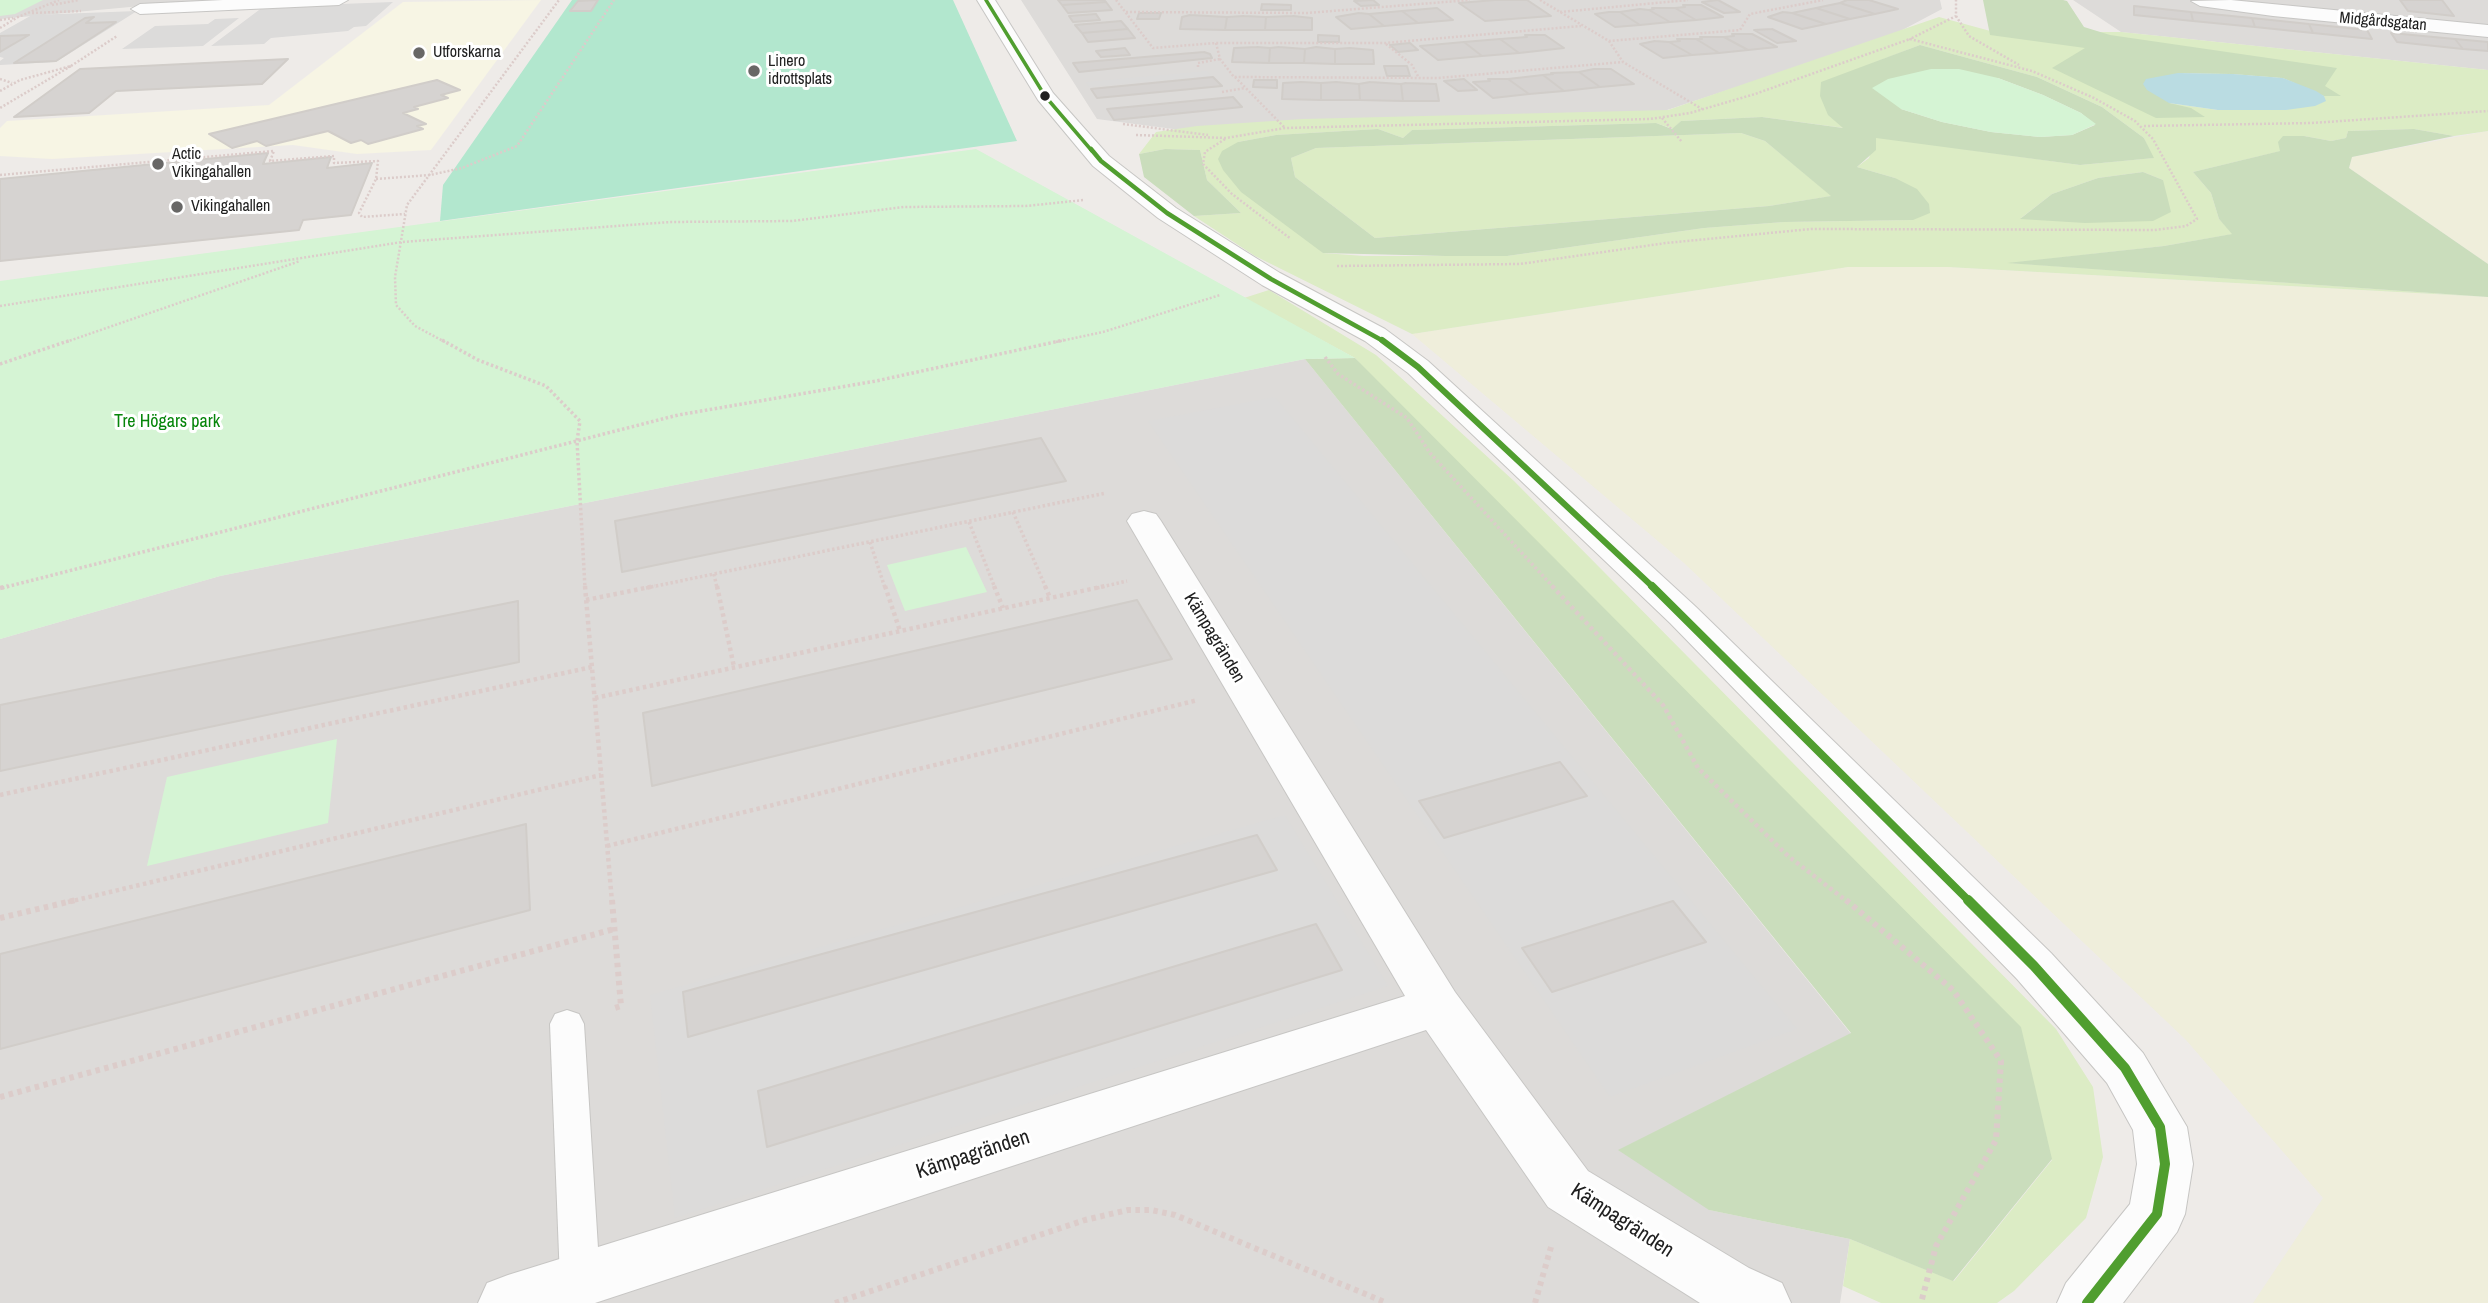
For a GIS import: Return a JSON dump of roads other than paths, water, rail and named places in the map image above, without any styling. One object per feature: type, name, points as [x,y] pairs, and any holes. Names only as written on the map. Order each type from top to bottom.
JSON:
[{"type":"street","points":[[140,9],[339,0]]},
{"type":"street","points":[[986,0],[1045,96],[1101,161],[1167,213],[1271,279],[1375,335],[1418,367],[1683,615],[2034,966],[2125,1068],[2160,1127],[2165,1164],[2157,1214],[2087,1303]]},
{"type":"street","name":"Midgårdsgatan","points":[[2200,1],[2488,31]]},
{"type":"street","name":"Kämpagränden","points":[[1129,506],[1174,570],[1437,1006],[1568,1189],[1728,1288],[1761,1303]]},
{"type":"street","name":"Kämpagränden","points":[[508,1303],[1437,1006]]},
{"type":"lane","points":[[567,1024],[580,1280]]},
{"type":"water","points":[[2178,73],[2283,78],[2316,91],[2324,96],[2326,101],[2315,106],[2286,110],[2218,110],[2169,103],[2147,90],[2143,84],[2146,79]]},
{"type":"place","name":"Utforskarna","points":[[419,53]]},
{"type":"place","name":"Linero idrottsplats","points":[[754,71]]},
{"type":"place","name":"Actic Vikingahallen","points":[[158,164]]},
{"type":"place","name":"Vikingahallen","points":[[177,207]]},
{"type":"park label","name":"Tre Högars park","points":[[167,422]]}]
